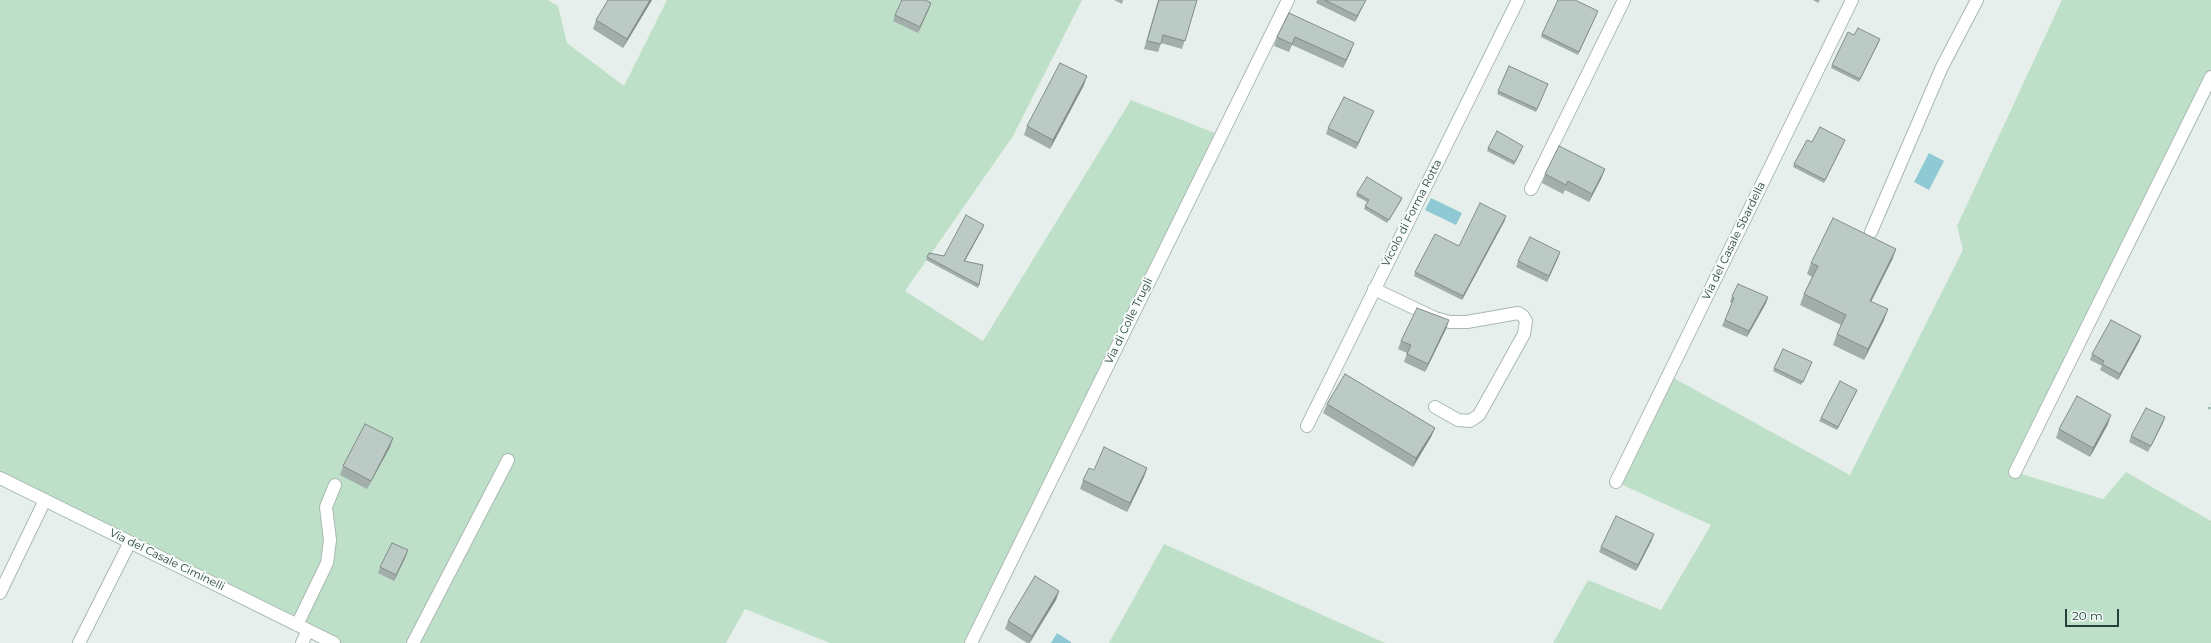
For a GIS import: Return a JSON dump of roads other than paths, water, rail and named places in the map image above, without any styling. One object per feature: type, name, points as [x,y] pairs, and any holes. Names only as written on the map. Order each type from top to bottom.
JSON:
[{"type":"street","name":"Via di Colle Trugli","points":[[971,643],[1288,0]]},
{"type":"street","name":"Vicolo di Forma Rotta","points":[[1307,426],[1518,0]]},
{"type":"street","points":[[1531,190],[1624,0]]},
{"type":"street","name":"Via del Casale Sbardella","points":[[1616,482],[1852,0]]},
{"type":"street","points":[[1871,232],[1942,67],[1977,0]]},
{"type":"street","points":[[2015,472],[2211,77]]},
{"type":"street","points":[[1374,289],[1435,318],[1450,322],[1467,322],[1518,313],[1526,320],[1524,334],[1479,415],[1470,421],[1458,420],[1434,407]]},
{"type":"street","points":[[413,643],[508,460]]},
{"type":"street","name":"Via del Casale Ciminelli","points":[[0,478],[334,643]]},
{"type":"street","points":[[302,643],[303,627],[327,563],[330,540],[326,507],[335,485]]},
{"type":"street","points":[[0,593],[45,500]]},
{"type":"street","points":[[79,643],[130,542]]},
{"type":"water","points":[[1929,153],[1944,161],[1929,190],[1914,182]]},
{"type":"water","points":[[1431,198],[1462,213],[1456,225],[1425,210]]},
{"type":"water","points":[[1057,633],[1071,642],[1071,643],[1051,643]]}]
